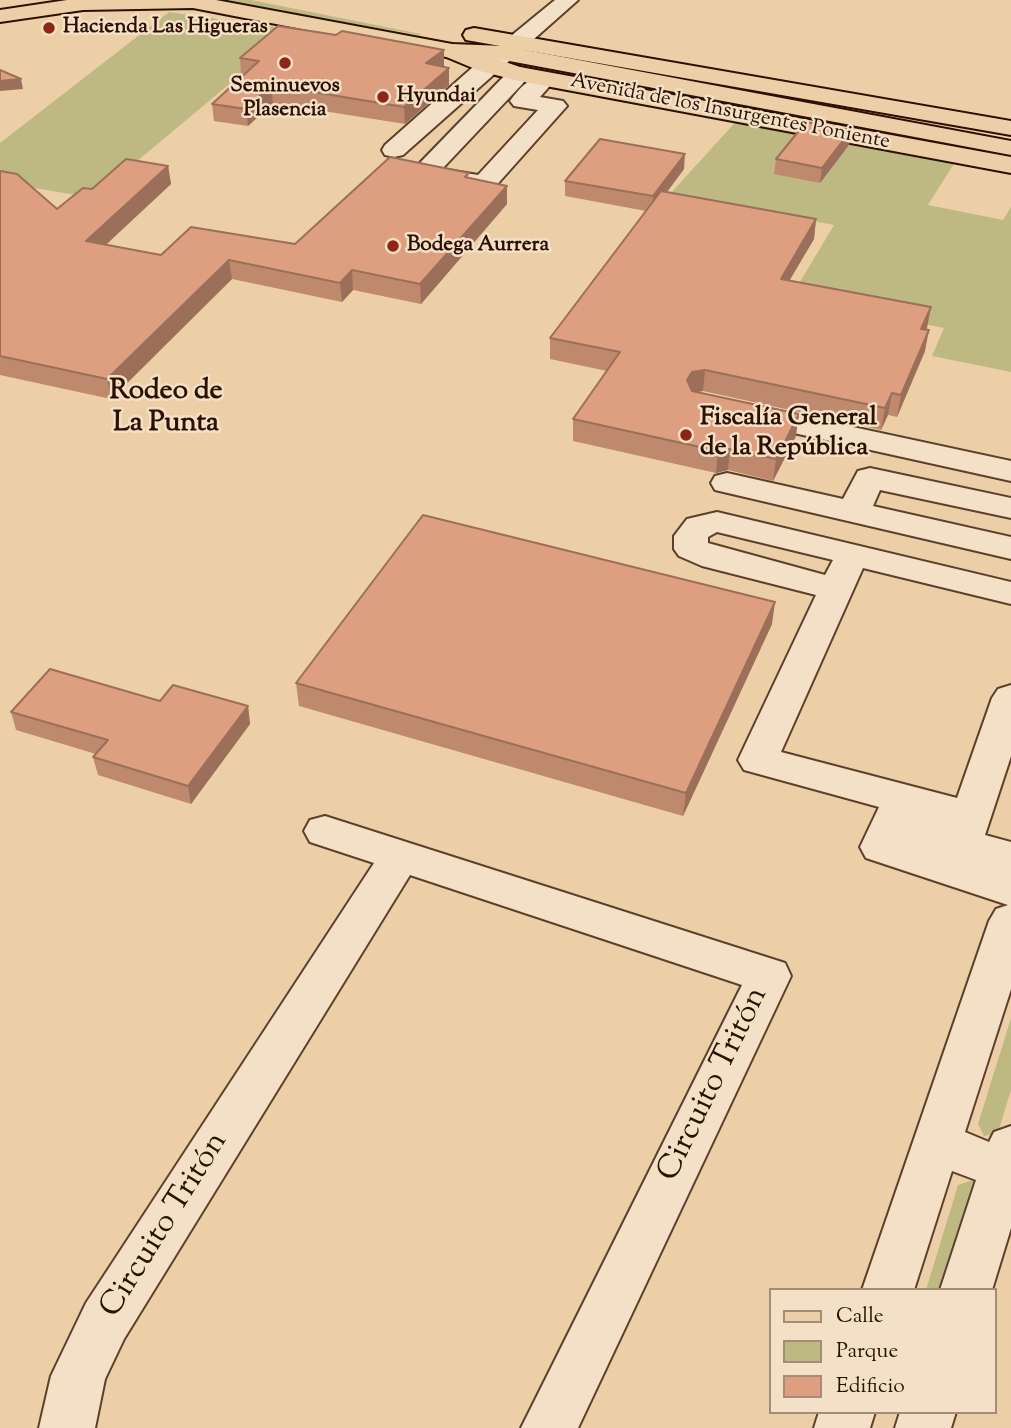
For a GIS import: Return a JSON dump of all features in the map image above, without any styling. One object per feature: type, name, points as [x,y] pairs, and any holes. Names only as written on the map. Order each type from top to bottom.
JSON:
[{"type":"main road","name":"Avenida de los Insurgentes Poniente","points":[[289,0],[474,35],[503,54],[519,74],[1011,165]]},
{"type":"main road","name":"Avenida de los Insurgentes Poniente","points":[[0,16],[83,4],[189,1],[452,51],[503,54],[1011,128]]},
{"type":"main road","name":"Avenida de los Insurgentes Poniente","points":[[503,54],[1011,148]]},
{"type":"street","points":[[394,150],[568,0]]},
{"type":"street","points":[[519,74],[424,173],[484,184],[555,106],[522,101],[544,79]]},
{"type":"street","points":[[716,406],[1011,471]]},
{"type":"street","points":[[853,512],[870,478],[1011,508]]},
{"type":"street","points":[[727,483],[1011,548]]},
{"type":"street","points":[[1011,607],[989,592],[911,576],[846,570],[758,760],[899,810],[961,844],[1011,858]]},
{"type":"street","points":[[961,844],[1011,698]]},
{"type":"street","points":[[899,810],[881,847],[961,844],[1011,890]]},
{"type":"street","name":"Circuito Tritón","points":[[325,831],[769,976],[549,1428]]},
{"type":"street","name":"Circuito Tritón","points":[[67,1428],[78,1376],[105,1321],[400,856]]},
{"type":"street","points":[[889,1288],[1011,921]]},
{"type":"street","points":[[936,1143],[1009,1163],[968,1288]]},
{"type":"green space","points":[[211,0],[251,0],[421,34],[420,35]]},
{"type":"green space","points":[[169,12],[294,30],[93,198],[0,182],[0,143]]},
{"type":"green space","points":[[740,117],[810,130],[819,183],[854,139],[957,159],[928,205],[1003,220],[1011,207],[1011,372],[932,356],[944,328],[791,297],[834,225],[670,194]]},
{"type":"green space","points":[[1011,1018],[1011,1090],[998,1133],[984,1136],[978,1124]]},
{"type":"green space","points":[[973,1180],[978,1194],[951,1288],[927,1288],[958,1185]]},
{"type":"building","points":[[278,26],[336,35],[342,31],[444,50],[426,63],[449,68],[404,107],[271,85],[246,109],[212,104],[259,61],[240,58]]},
{"type":"building","points":[[0,70],[21,79],[0,81]]},
{"type":"building","points":[[806,122],[851,130],[822,168],[776,159]]},
{"type":"building","points":[[600,139],[685,154],[653,196],[565,181]]},
{"type":"building","points":[[390,157],[469,173],[465,177],[507,186],[420,284],[352,270],[340,283],[229,260],[107,379],[0,356],[0,171],[17,174],[57,209],[83,188],[92,189],[126,159],[168,166],[86,241],[161,255],[191,227],[295,244]]},
{"type":"building","points":[[661,191],[816,219],[781,279],[931,307],[921,329],[929,330],[901,395],[892,393],[885,408],[705,370],[692,372],[687,380],[692,391],[799,414],[776,459],[730,449],[718,451],[573,419],[620,352],[550,338]]},
{"type":"building","points":[[423,515],[775,602],[686,793],[296,683]]},
{"type":"building","points":[[50,669],[160,701],[173,685],[248,706],[188,786],[93,757],[108,740],[11,712]]},
{"type":"place","name":"Hacienda Las Higueras","points":[[49,28]]},
{"type":"place","name":"Seminuevos Plasencia","points":[[285,63]]},
{"type":"place","name":"Hyundai","points":[[383,97]]},
{"type":"place","name":"Bodega Aurrera","points":[[393,246]]},
{"type":"place","name":"Fiscalía General de la República","points":[[686,435]]},
{"type":"district","name":"Rodeo de La Punta","points":[[166,409]]}]
